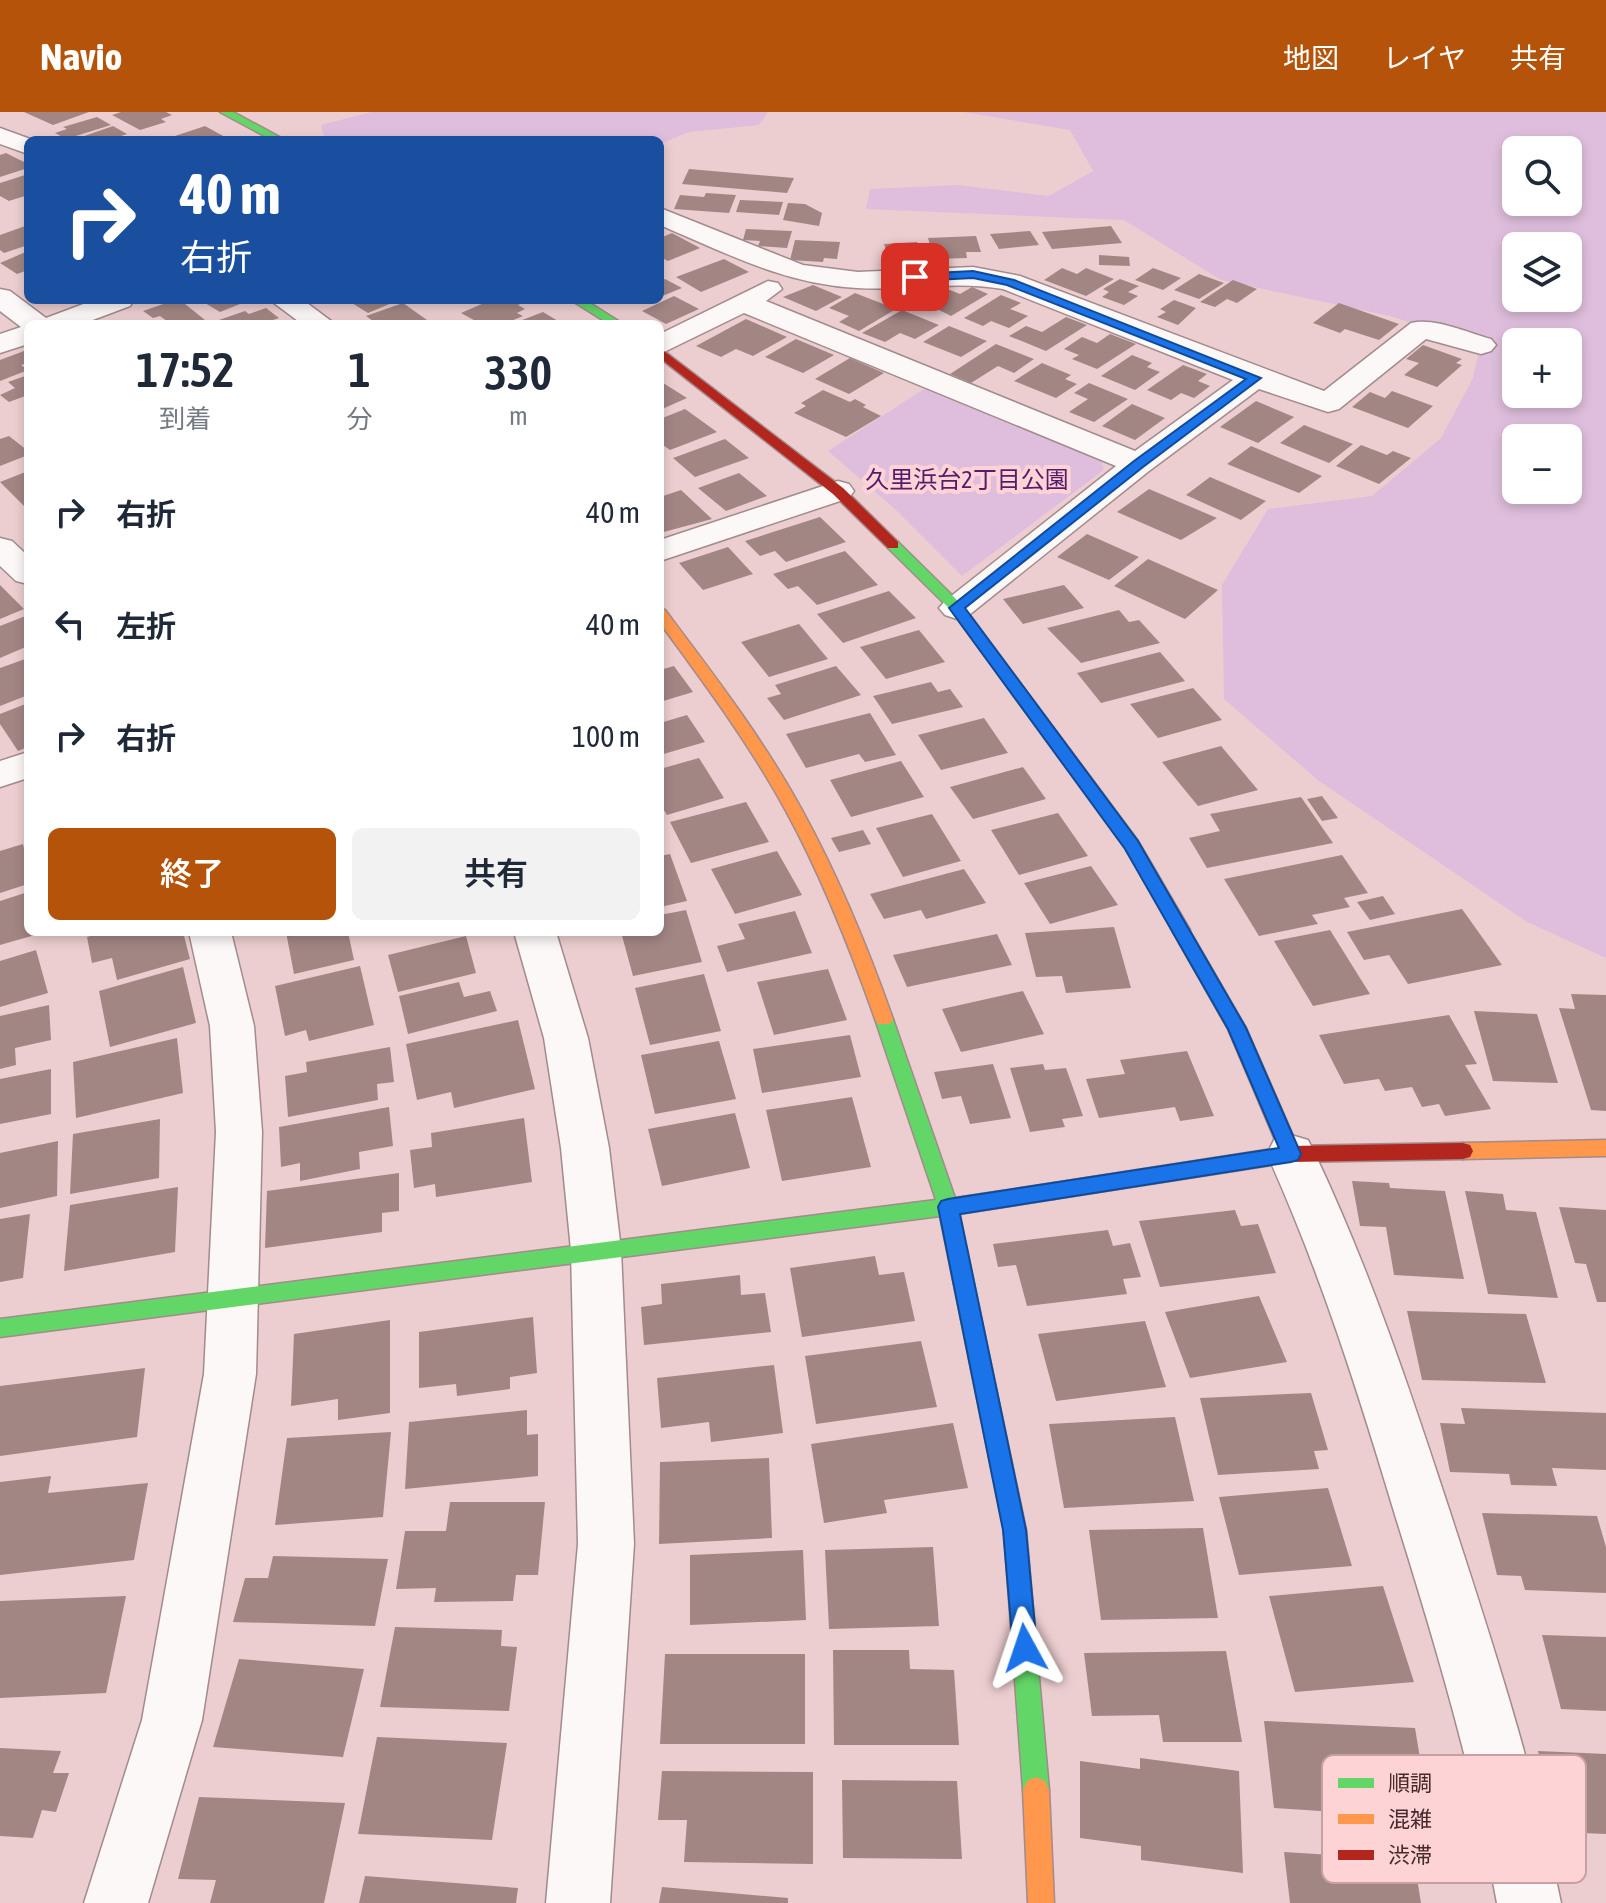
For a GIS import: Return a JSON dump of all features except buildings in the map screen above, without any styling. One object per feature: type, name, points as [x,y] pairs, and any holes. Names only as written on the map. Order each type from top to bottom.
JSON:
[{"type":"street","points":[[225,112],[272,136]]},
{"type":"street","points":[[0,135],[24,145]]},
{"type":"street","points":[[664,218],[798,273],[858,280],[973,275],[1010,282],[1255,378],[1328,403],[1421,329],[1481,345]]},
{"type":"street","points":[[973,275],[1007,256]]},
{"type":"street","points":[[664,343],[798,273]]},
{"type":"street","points":[[0,297],[30,320]]},
{"type":"street","points":[[743,302],[1138,464]]},
{"type":"street","points":[[67,320],[109,304]]},
{"type":"street","points":[[290,304],[315,320]]},
{"type":"street","points":[[584,304],[610,320]]},
{"type":"street","points":[[0,344],[24,335]]},
{"type":"street","points":[[664,355],[838,491],[957,608],[1132,845],[1237,1028],[1319,1211],[1352,1294],[1461,1634],[1495,1755]]},
{"type":"street","points":[[957,608],[1138,464],[1255,378]]},
{"type":"street","points":[[664,550],[838,491]]},
{"type":"street","points":[[0,548],[24,570]]},
{"type":"street","points":[[664,618],[708,678],[793,810],[828,882],[868,972],[948,1207],[1015,1530],[1033,1737],[1041,1903]]},
{"type":"street","points":[[0,774],[24,766]]},
{"type":"street","points":[[116,1903],[172,1720],[230,1374],[239,1132],[232,1026],[211,936]]},
{"type":"street","points":[[536,936],[566,1038],[585,1148],[596,1250],[606,1544],[578,1903]]},
{"type":"street","points":[[0,1328],[948,1207],[1291,1154],[1606,1148]]},
{"type":"street","points":[[1526,1883],[1529,1903]]},
{"type":"green space","points":[[372,112],[768,112],[759,125],[689,132],[664,142],[664,136],[324,136],[321,125]]},
{"type":"green space","points":[[963,112],[1606,112],[1606,958],[1527,922],[1319,781],[1224,699],[1222,585],[1268,509],[1372,496],[1441,438],[1473,378],[1480,345],[1390,316],[1221,280],[1124,220],[866,209],[870,189],[958,185],[1049,196],[1093,171],[1070,130]]},
{"type":"green space","name":"久里浜台2丁目公園","points":[[927,387],[1101,460],[1104,470],[962,576],[895,509],[828,451]]},
{"type":"traffic: fast","points":[[225,112],[272,136]]},
{"type":"traffic: fast","points":[[584,304],[610,320]]},
{"type":"traffic: fast","points":[[893,545],[957,608],[1132,845],[1181,930]]},
{"type":"traffic: fast","points":[[884,1019],[948,1207],[1015,1530],[1036,1790]]},
{"type":"traffic: fast","points":[[0,1328],[1054,1191]]},
{"type":"traffic: slow","points":[[664,618],[747,735],[794,811],[843,913],[884,1019]]},
{"type":"traffic: slow","points":[[1181,930],[1237,1028],[1291,1154]]},
{"type":"traffic: slow","points":[[1463,1151],[1606,1148]]},
{"type":"traffic: slow","points":[[1036,1790],[1041,1903]]},
{"type":"traffic: jam","points":[[664,355],[838,491],[893,545]]},
{"type":"traffic: jam","points":[[1054,1191],[1291,1154],[1463,1151]]},
{"type":"route","points":[[915,277],[973,275],[1010,282],[1255,378],[1138,464],[957,608],[1132,845],[1237,1028],[1291,1154],[948,1207],[1015,1530],[1025,1648]]}]
